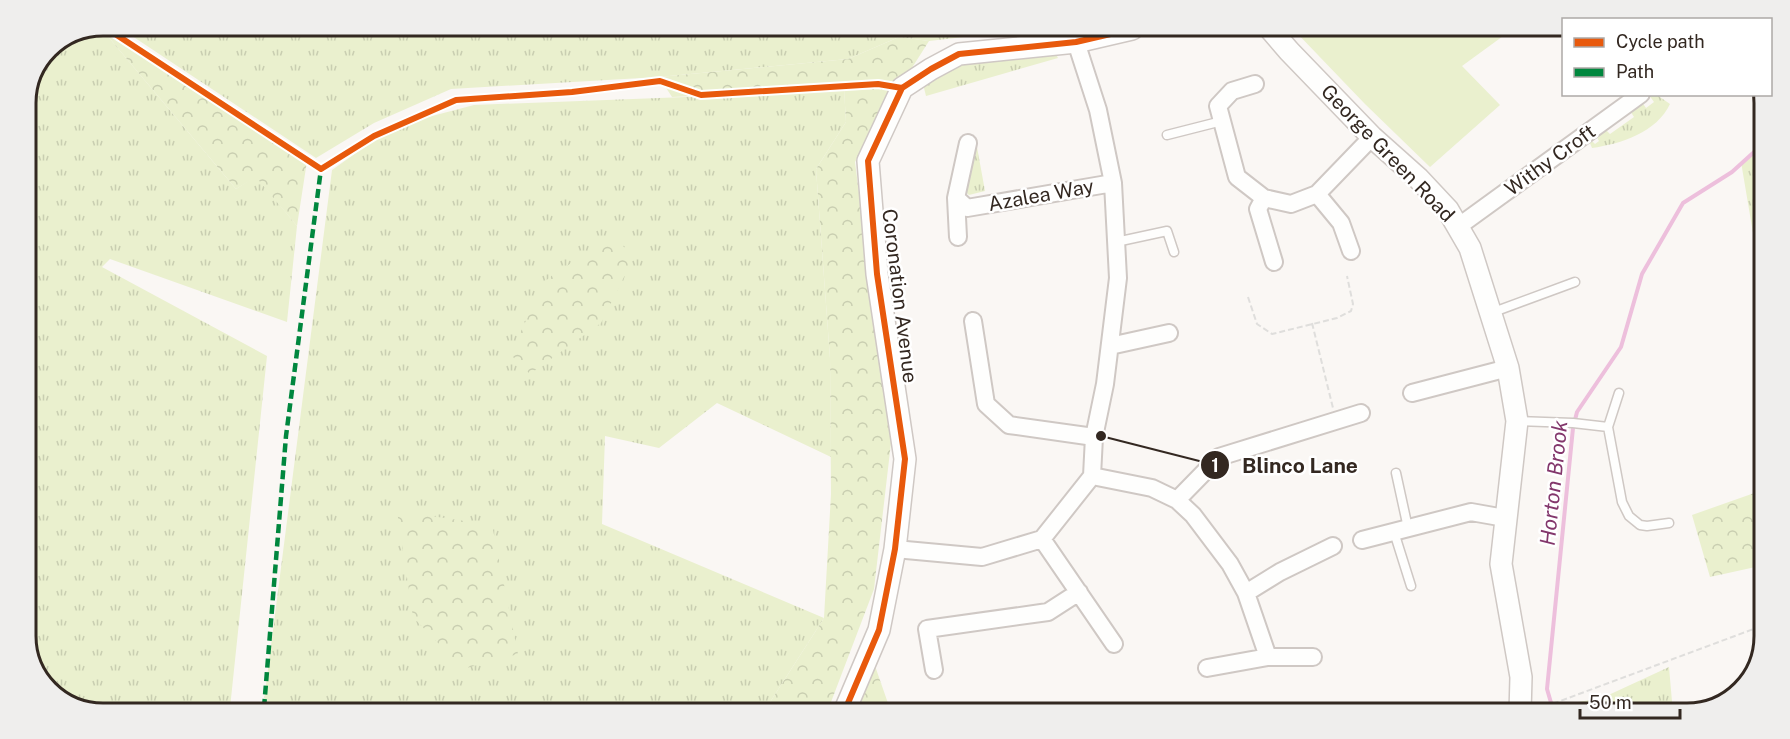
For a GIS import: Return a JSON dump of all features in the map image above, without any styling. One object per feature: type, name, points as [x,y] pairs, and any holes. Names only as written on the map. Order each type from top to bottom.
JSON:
[{"type":"street","name":"Coronation Avenue","points":[[848,703],[879,630],[895,549],[905,459],[877,274],[868,161],[902,88],[959,54],[1076,42],[1102,36]]},
{"type":"street","name":"George Green Road","points":[[1276,36],[1372,137],[1418,178],[1448,210],[1470,248],[1508,368],[1517,421],[1501,564],[1521,677],[1520,703]]},
{"type":"street","points":[[895,549],[981,557],[1042,539],[1092,476],[1094,437],[1105,384],[1118,278],[1113,183],[1098,110],[1076,42]]},
{"type":"street","points":[[1255,84],[1232,91],[1218,106],[1238,177],[1264,198],[1291,204],[1317,194],[1372,137]]},
{"type":"street","name":"Withy Croft","points":[[1459,226],[1638,96]]},
{"type":"street","name":"Azalea Way","points":[[968,143],[956,198],[967,208],[1113,183]]},
{"type":"street","points":[[1317,194],[1341,223],[1351,251]]},
{"type":"street","points":[[956,198],[958,237]]},
{"type":"street","points":[[1264,198],[1258,209],[1274,262]]},
{"type":"street","points":[[973,321],[986,404],[1009,425],[1094,437]]},
{"type":"street","points":[[1110,346],[1169,333]]},
{"type":"street","points":[[1412,393],[1508,368]]},
{"type":"street","points":[[1177,500],[1219,457],[1361,413]]},
{"type":"street","points":[[1092,476],[1152,488],[1177,500],[1193,515],[1230,564],[1246,593],[1268,657]]},
{"type":"street","points":[[1362,540],[1471,512],[1505,518]]},
{"type":"street","points":[[1042,539],[1114,644]]},
{"type":"street","points":[[1246,593],[1280,572],[1334,546]]},
{"type":"street","points":[[934,670],[927,629],[1048,612],[1079,592]]},
{"type":"street","points":[[1207,668],[1268,657],[1313,657]]},
{"type":"lane","points":[[1167,135],[1222,121]]},
{"type":"lane","points":[[1116,242],[1167,231],[1174,252]]},
{"type":"lane","points":[[1491,313],[1575,282]]},
{"type":"lane","points":[[1619,393],[1608,427],[1622,502],[1629,516],[1640,525],[1669,523]]},
{"type":"lane","points":[[1517,421],[1608,427]]},
{"type":"lane","points":[[1396,473],[1401,530],[1411,586]]},
{"type":"path","points":[[1248,297],[1257,324],[1272,334],[1337,318],[1351,311],[1353,304],[1347,276]]},
{"type":"path","points":[[1312,323],[1336,421]]},
{"type":"path","points":[[1555,703],[1754,629]]},
{"type":"green space","points":[[108,36],[236,189],[256,176],[297,226],[287,322],[110,259],[102,267],[267,356],[231,703],[103,703],[90,702],[69,694],[47,673],[36,641],[36,98],[38,85],[47,66],[66,47],[90,37]]},
{"type":"green space","points":[[108,36],[118,36],[307,161],[297,226],[256,177],[236,189]]},
{"type":"green space","points":[[132,36],[973,36],[929,41],[899,37],[848,59],[659,77],[451,89],[374,123],[316,158]]},
{"type":"green space","points":[[1300,36],[1503,36],[1462,66],[1500,105],[1430,167]]},
{"type":"green space","points":[[899,37],[929,41],[868,137],[855,162],[891,443],[874,589],[831,703],[769,703],[824,618],[831,494],[830,358],[816,169],[846,122],[844,89],[672,97],[659,77],[848,59]]},
{"type":"green space","points":[[1052,46],[1058,58],[926,96],[922,80],[940,67]]},
{"type":"green space","points":[[844,88],[846,122],[816,169],[830,358],[831,457],[717,403],[659,448],[605,436],[602,524],[824,618],[769,703],[264,703],[332,170],[394,126],[474,105],[787,93]]},
{"type":"green space","points":[[1650,96],[1658,96],[1670,104],[1664,114],[1647,129],[1626,140],[1592,148],[1587,136],[1595,144],[1599,141],[1593,131],[1601,125],[1610,134],[1634,117],[1627,106],[1639,98],[1646,108],[1654,102]]},
{"type":"green space","points":[[977,147],[985,191],[969,195],[966,192],[974,148]]},
{"type":"green space","points":[[1754,151],[1754,239],[1741,162]]},
{"type":"green space","points":[[612,235],[634,257],[601,323],[530,374],[510,354],[545,281]]},
{"type":"green space","points":[[1754,493],[1754,567],[1710,577],[1692,515]]},
{"type":"green space","points":[[397,511],[492,525],[518,654],[463,669],[413,617]]},
{"type":"green space","points":[[874,663],[888,703],[855,703]]},
{"type":"green space","points":[[1669,667],[1672,703],[1572,703],[1602,698]]},
{"type":"waterway","name":"Horton Brook","points":[[1551,703],[1547,689],[1573,428],[1577,412],[1621,347],[1642,274],[1683,203],[1732,172],[1754,152]]},
{"type":"marked path","points":[[264,703],[286,436],[321,169]]},
{"type":"cycle path","points":[[118,36],[321,169],[374,136],[456,100],[572,92],[660,81],[701,95],[878,84],[902,88]]},
{"type":"cycle path","points":[[848,703],[879,630],[895,549],[905,459],[877,274],[868,161],[902,88],[959,54],[1076,42],[1102,36]]},
{"type":"place","name":"Blinco Lane","points":[[1101,436]]}]
